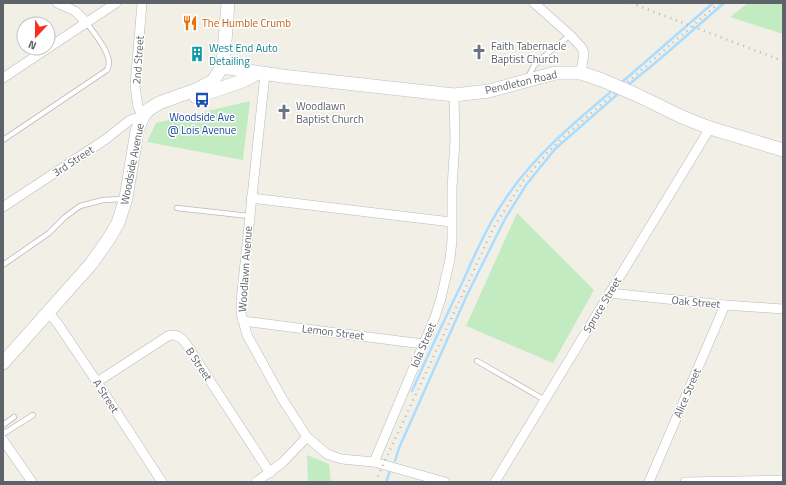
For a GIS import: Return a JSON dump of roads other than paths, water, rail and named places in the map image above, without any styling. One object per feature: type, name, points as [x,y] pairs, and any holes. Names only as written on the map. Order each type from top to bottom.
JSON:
[{"type":"street","points":[[57,3],[75,11],[87,23]]},
{"type":"street","points":[[56,43],[116,3]]},
{"type":"street","name":"2nd Street","points":[[142,3],[135,86],[138,107],[143,116]]},
{"type":"street","points":[[222,67],[228,3]]},
{"type":"street","points":[[534,3],[570,35],[582,48],[584,53],[581,73]]},
{"type":"street","points":[[3,78],[36,56]]},
{"type":"street","name":"Woodside Avenue","points":[[3,363],[91,264],[118,224],[126,198],[136,132],[143,116],[148,110],[159,103],[198,89],[213,80],[222,67]]},
{"type":"street","name":"Pendleton Road","points":[[222,67],[454,95],[489,91],[555,73],[581,73],[602,80],[682,117],[710,128],[783,150]]},
{"type":"street","points":[[159,103],[188,100],[262,73]]},
{"type":"street","name":"Woodlawn Avenue","points":[[262,73],[240,313],[247,335],[283,400],[307,437],[326,454],[342,459],[378,463],[445,482]]},
{"type":"street","name":"Iola Street","points":[[378,463],[441,298],[451,250],[455,140],[454,95]]},
{"type":"street","name":"3rd Street","points":[[3,207],[106,139],[130,120],[143,116]]},
{"type":"street","name":"Spruce Street","points":[[495,482],[710,128]]},
{"type":"street","points":[[251,198],[451,222]]},
{"type":"street","name":"Oak Street","points":[[609,293],[725,305],[783,309]]},
{"type":"street","name":"Alice Street","points":[[649,482],[725,305]]},
{"type":"street","name":"A Street","points":[[48,312],[58,324],[97,382],[162,482]]},
{"type":"street","name":"Lemon Street","points":[[243,321],[423,344]]},
{"type":"street","name":"B Street","points":[[97,382],[168,336],[178,336],[182,338],[270,473]]},
{"type":"street","points":[[256,482],[270,473],[291,455],[307,437]]},
{"type":"street","points":[[3,440],[32,482]]},
{"type":"street","points":[[684,482],[783,480]]},
{"type":"lane","points":[[3,140],[107,70],[109,66],[108,56],[87,23]]},
{"type":"lane","points":[[526,81],[534,66],[570,35]]},
{"type":"lane","points":[[3,265],[49,233],[65,217],[80,206],[103,200],[126,198]]},
{"type":"lane","points":[[177,208],[249,216]]},
{"type":"lane","points":[[477,361],[545,400]]},
{"type":"lane","points":[[3,434],[33,415]]},
{"type":"lane","points":[[3,425],[14,417]]},
{"type":"waterway","points":[[621,83],[713,3]]},
{"type":"waterway","points":[[627,86],[724,3]]},
{"type":"waterway","points":[[412,391],[478,248],[501,205],[519,180],[544,152],[570,126],[613,90]]},
{"type":"waterway","points":[[395,461],[399,448],[467,295],[505,219],[526,185],[555,149],[620,92]]},
{"type":"waterway","points":[[386,482],[390,471]]},
{"type":"railway","points":[[631,3],[783,61]]},
{"type":"railway","points":[[375,482],[494,227],[523,181],[549,151],[567,134],[719,3]]},
{"type":"place","name":"The Humble Crumb","points":[[190,23]]},
{"type":"place","name":"Faith Tabernacle Baptist Church","points":[[479,52]]},
{"type":"place","name":"West End Auto Detailing","points":[[197,54]]},
{"type":"place","name":"Woodside Ave @ Lois Avenue","points":[[202,100]]},
{"type":"place","name":"Woodlawn Baptist Church","points":[[284,112]]}]
